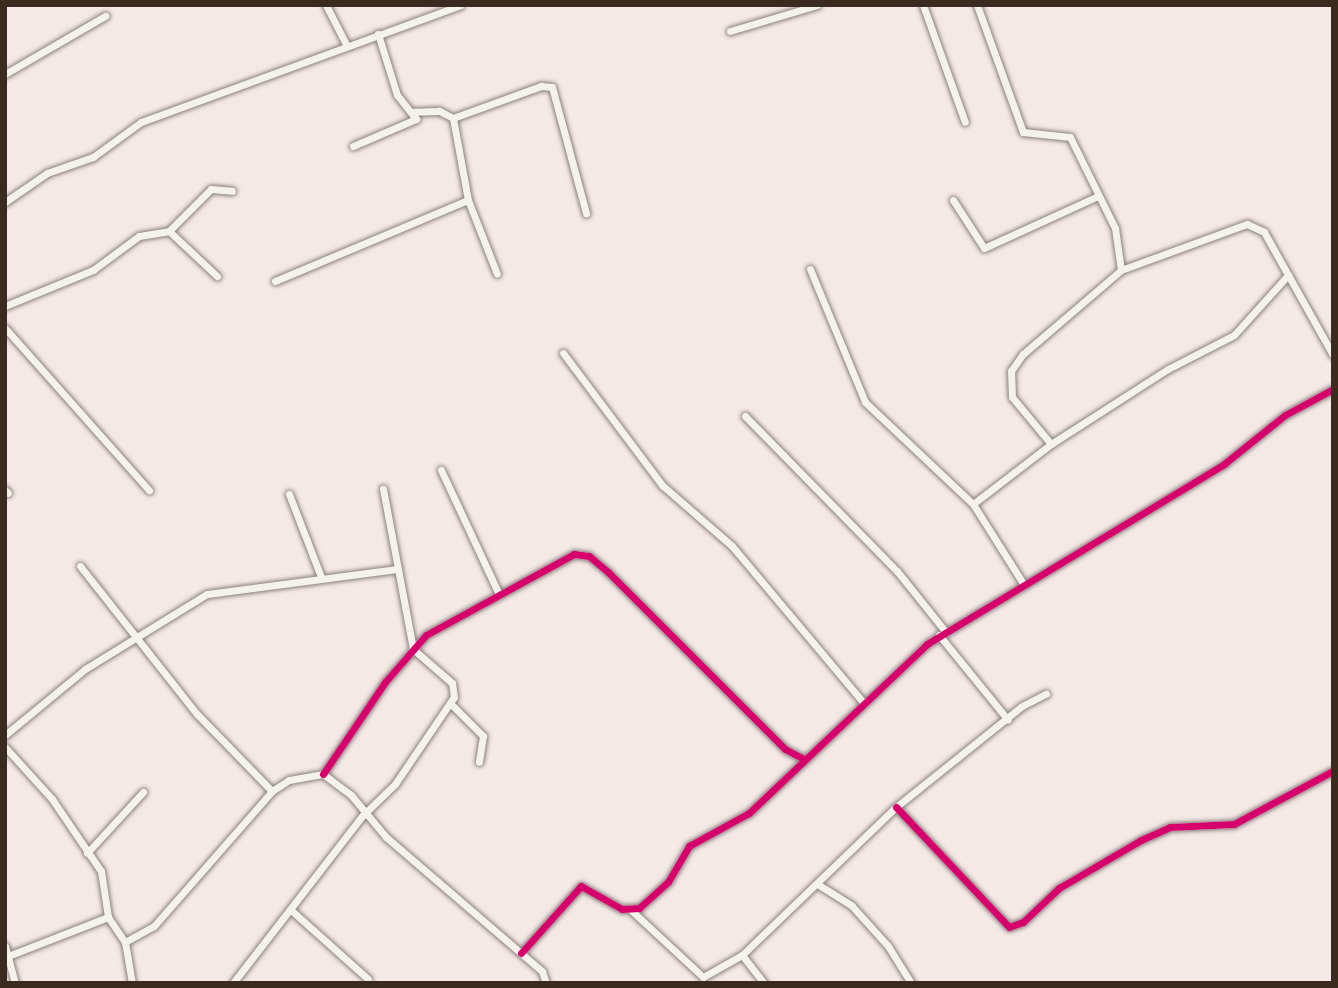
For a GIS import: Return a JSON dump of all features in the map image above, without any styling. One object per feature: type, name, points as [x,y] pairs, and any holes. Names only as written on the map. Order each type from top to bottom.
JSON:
[{"type":"street","points":[[326,5],[346,44]]},
{"type":"street","points":[[5,202],[47,173],[93,157],[141,122],[346,44],[460,5]]},
{"type":"street","points":[[730,31],[817,5]]},
{"type":"street","points":[[923,5],[965,122]]},
{"type":"street","points":[[977,5],[1023,132],[1068,134],[1115,228],[1121,270]]},
{"type":"street","points":[[5,74],[105,16]]},
{"type":"street","points":[[353,146],[414,121],[414,112],[397,95],[379,34]]},
{"type":"street","points":[[414,112],[439,111],[453,118],[541,86],[552,87],[586,213]]},
{"type":"street","points":[[453,118],[468,200],[497,274]]},
{"type":"street","points":[[5,306],[93,270],[139,236],[169,231],[211,190],[232,191]]},
{"type":"street","points":[[953,201],[984,248],[1098,196]]},
{"type":"street","points":[[275,281],[468,200]]},
{"type":"street","points":[[1051,444],[1012,397],[1011,371],[1023,354],[1121,270],[1247,224],[1264,232],[1333,355]]},
{"type":"street","points":[[169,231],[217,276]]},
{"type":"street","points":[[810,269],[865,402],[973,505],[1024,585]]},
{"type":"street","points":[[973,505],[1051,444],[1167,369],[1234,335],[1288,275]]},
{"type":"street","points":[[5,328],[149,490]]},
{"type":"street","points":[[563,353],[663,486],[732,546],[862,701]]},
{"type":"street","points":[[632,911],[668,882],[689,846],[743,818],[862,701],[942,633],[1224,464],[1285,415],[1333,389]]},
{"type":"street","points":[[746,416],[897,571],[1007,720]]},
{"type":"street","points":[[441,470],[498,592]]},
{"type":"street","points":[[233,983],[292,911],[363,815],[395,784],[425,734],[452,705],[452,683],[413,649],[383,489]]},
{"type":"street","points":[[289,494],[321,577]]},
{"type":"street","points":[[125,942],[154,926],[272,791],[289,780],[323,774],[413,649],[498,592],[575,554],[589,556],[785,749],[804,759]]},
{"type":"street","points":[[80,566],[197,713],[272,791]]},
{"type":"street","points":[[5,735],[85,669],[207,594],[397,569]]},
{"type":"street","points":[[521,953],[581,886],[632,911],[697,974],[704,977],[742,955],[819,885],[896,807],[1007,720],[1046,694]]},
{"type":"street","points":[[452,705],[484,736],[479,762]]},
{"type":"street","points":[[5,747],[52,799],[101,871],[108,917],[125,942],[132,983]]},
{"type":"street","points":[[896,807],[1009,927],[1023,922],[1059,888],[1141,840],[1170,827],[1234,824],[1333,771]]},
{"type":"street","points":[[323,774],[351,795],[363,815],[541,971],[545,983]]},
{"type":"street","points":[[87,853],[143,792]]},
{"type":"street","points":[[819,885],[852,906],[888,946],[911,983]]},
{"type":"street","points":[[292,911],[368,979]]},
{"type":"street","points":[[8,956],[108,917]]},
{"type":"street","points":[[5,946],[15,983]]},
{"type":"street","points":[[742,955],[764,983]]},
{"type":"cycle path","points":[[521,953],[581,886],[622,909],[639,908],[668,882],[689,846],[749,813],[927,644],[1224,464],[1285,415],[1333,389]]},
{"type":"cycle path","points":[[323,774],[385,682],[426,635],[574,554],[589,556],[608,572],[785,749],[804,759]]},
{"type":"cycle path","points":[[896,807],[1009,927],[1023,922],[1059,888],[1141,840],[1170,827],[1234,824],[1333,771]]}]
